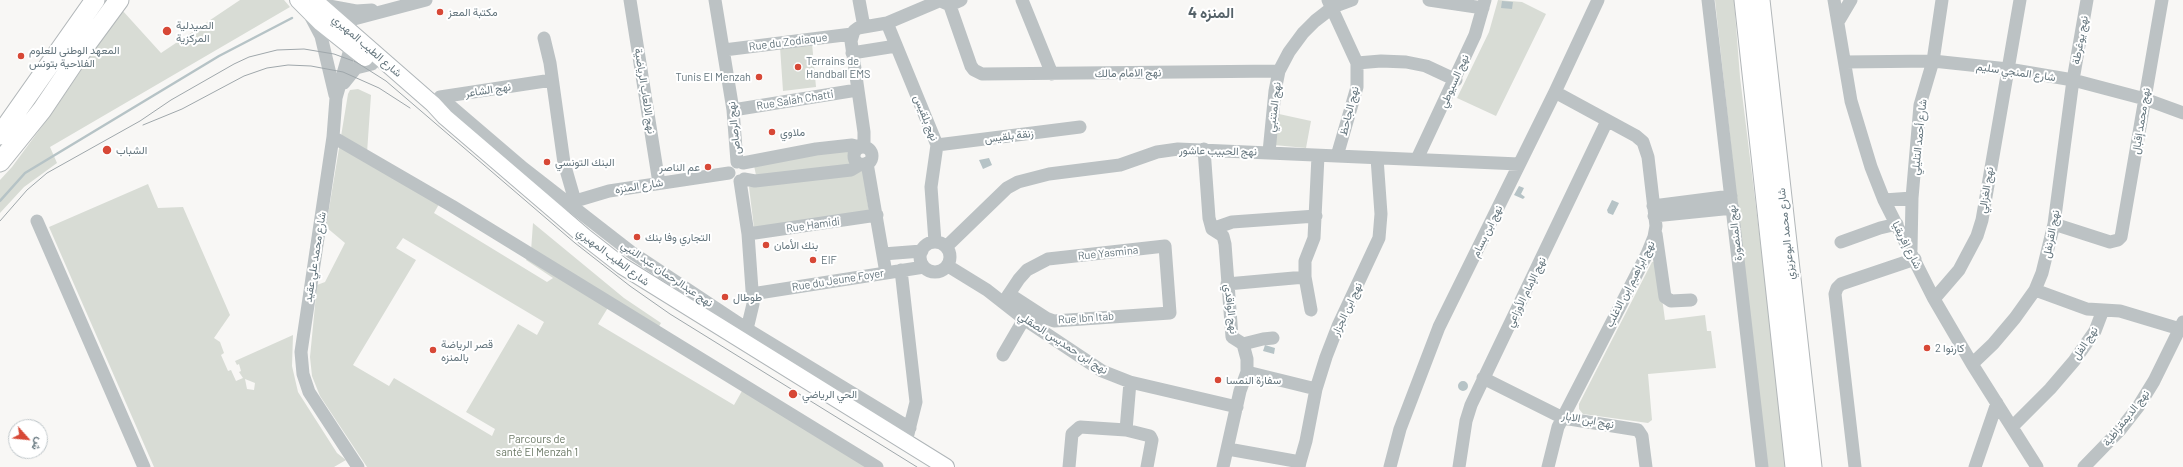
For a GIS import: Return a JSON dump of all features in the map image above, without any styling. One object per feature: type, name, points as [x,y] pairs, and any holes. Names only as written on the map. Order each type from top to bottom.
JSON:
[{"type":"highway","points":[[0,126],[16,104],[43,58],[84,0]]},
{"type":"highway","points":[[0,155],[95,0]]},
{"type":"highway","points":[[0,135],[45,82],[108,0]]},
{"type":"highway","points":[[0,162],[42,110],[83,49],[119,0]]},
{"type":"highway","name":"شارع محمد البوعزيزي","points":[[1744,0],[1795,467]]},
{"type":"highway","name":"شارع محمد البوعزيزي","points":[[1760,0],[1812,467]]},
{"type":"main road","points":[[298,0],[321,23],[353,41],[372,64],[434,103]]},
{"type":"main road","name":"شارع الطيب المهيري","points":[[317,2],[341,24],[353,41],[434,103],[445,117],[565,204],[622,266],[710,313],[909,435],[946,467]]},
{"type":"street","points":[[298,0],[306,10],[321,36],[335,102]]},
{"type":"street","points":[[317,2],[356,11],[426,0]]},
{"type":"street","name":"نهج الالعاب الرياضية","points":[[630,0],[659,183]]},
{"type":"street","name":"نهج الرصاص","points":[[715,0],[724,50],[740,162],[748,171],[742,180],[748,234],[753,304],[744,335]]},
{"type":"street","points":[[859,0],[858,31],[852,53],[856,90],[864,132],[862,147]]},
{"type":"street","points":[[1022,0],[1052,74]]},
{"type":"street","name":"نهج المتنبي","points":[[1269,152],[1275,90],[1279,71],[1289,52],[1303,33],[1330,4],[1352,0]]},
{"type":"street","points":[[1429,0],[1484,4]]},
{"type":"street","name":"نهج ابن بسام","points":[[1390,467],[1400,429],[1440,327],[1555,92],[1598,0]]},
{"type":"street","name":"نهج المنصورة","points":[[1708,0],[1762,467]]},
{"type":"street","name":"شارع إفريقيا","points":[[1834,0],[1851,101],[1860,133],[1884,200],[1934,299],[1972,364],[2038,467]]},
{"type":"street","points":[[1838,22],[1851,0]]},
{"type":"street","name":"شارع أحمد التليلي","points":[[1913,255],[1912,198],[1920,105],[1933,61],[1942,0]]},
{"type":"street","name":"نهج الغزالي","points":[[1934,299],[1960,270],[1977,236],[1982,220],[2020,0]]},
{"type":"street","name":"نهج يوغرطة","points":[[2073,80],[2087,0]]},
{"type":"street","name":"نهج محمد إقبال","points":[[2054,224],[2110,242],[2118,240],[2123,232],[2144,99],[2162,0]]},
{"type":"street","name":"Rue du Zodiaque","points":[[724,50],[858,31],[947,1]]},
{"type":"street","name":"نهج الامام مالك","points":[[947,1],[971,66],[978,73],[1052,74],[1279,71]]},
{"type":"street","points":[[321,23],[341,24],[402,4]]},
{"type":"street","name":"نهج الجاحظ","points":[[1330,4],[1357,63],[1356,87],[1337,156]]},
{"type":"street","name":"نهج السيوطي","points":[[1417,159],[1456,80],[1479,24],[1484,4]]},
{"type":"street","name":"نهج بلقيس","points":[[887,22],[937,145],[931,187],[941,244]]},
{"type":"street","points":[[544,38],[552,80],[564,163],[565,204]]},
{"type":"street","name":"شارع محمد علي عقيد","points":[[353,41],[335,102],[333,137],[304,328],[302,366],[309,392],[358,467]]},
{"type":"street","points":[[852,53],[896,46]]},
{"type":"street","points":[[1357,63],[1381,60],[1406,62],[1426,66],[1456,80]]},
{"type":"street","name":"شارع المنجي سليم","points":[[1845,62],[1933,61],[2008,69],[2073,80],[2144,99],[2183,112]]},
{"type":"street","points":[[335,102],[349,74],[362,65],[372,64]]},
{"type":"street","name":"نهج الشاعر","points":[[434,103],[552,80]]},
{"type":"street","name":"نهج القرنفل","points":[[1972,364],[1993,344],[2015,318],[2035,290],[2046,258],[2054,224],[2073,80]]},
{"type":"street","name":"Rue Salah Chatti","points":[[732,110],[856,90]]},
{"type":"street","name":"نهج ابراهيم إبن الاغلب","points":[[1548,467],[1552,444],[1563,418],[1647,254],[1654,237],[1654,216],[1647,150],[1636,136],[1555,92]]},
{"type":"street","points":[[434,103],[523,168],[565,204]]},
{"type":"street","name":"نهج الإمام الأوزاعي","points":[[1459,467],[1466,421],[1483,378],[1607,121]]},
{"type":"street","name":"زنقة بلقيس","points":[[937,145],[1080,127]]},
{"type":"street","points":[[333,137],[452,206],[877,467]]},
{"type":"street","points":[[740,162],[810,150],[852,145],[862,147]]},
{"type":"street","points":[[862,147],[857,150],[855,156],[864,164],[877,215],[886,273]]},
{"type":"street","name":"نهج الحبيب عاشور","points":[[941,244],[1007,188],[1018,182],[1049,174],[1120,165],[1157,152],[1178,149],[1519,164]]},
{"type":"street","name":"نهج الواقدي","points":[[1204,149],[1209,218],[1212,229],[1223,236],[1232,337],[1243,344],[1247,372],[1236,407],[1223,467]]},
{"type":"street","points":[[1311,310],[1305,277],[1305,258],[1313,245],[1316,216],[1318,156]]},
{"type":"street","name":"نهج ابن الجزار","points":[[1299,465],[1306,441],[1316,389],[1326,357],[1338,326],[1379,238],[1381,214],[1377,158]]},
{"type":"street","name":"نهج الرصاص","points":[[729,173],[732,164],[740,162]]},
{"type":"street","points":[[729,173],[733,179],[755,181],[851,170],[864,164]]},
{"type":"street","name":"شارع المنزه","points":[[565,204],[609,191],[729,173]]},
{"type":"street","points":[[1884,200],[1912,198]]},
{"type":"street","points":[[1691,300],[1671,302],[1665,297],[1654,216],[1732,202]]},
{"type":"street","name":"Rue Hamidi","points":[[748,234],[877,215]]},
{"type":"street","points":[[1212,229],[1232,222],[1316,216]]},
{"type":"street","points":[[37,221],[144,467]]},
{"type":"street","points":[[1841,242],[1896,224]]},
{"type":"street","points":[[927,244],[941,244],[950,253],[948,266],[943,270],[936,272],[930,271],[924,267],[921,262],[922,251],[927,244]]},
{"type":"street","name":"Rue Yasmina","points":[[1006,298],[1027,270],[1048,260],[1165,246],[1170,313]]},
{"type":"street","points":[[883,254],[922,251]]},
{"type":"street","points":[[1856,467],[1835,294],[1837,288],[1841,284],[1913,255]]},
{"type":"street","name":"نهج ابن حمديس الصقلي","points":[[948,266],[1006,298],[1024,319],[1102,371],[1130,382],[1236,407]]},
{"type":"street","name":"Rue du Jeune Foyer","points":[[752,294],[924,267]]},
{"type":"street","points":[[901,270],[916,402],[909,435]]},
{"type":"street","points":[[1227,284],[1305,277]]},
{"type":"street","name":"نهج الفل","points":[[2013,426],[2050,389],[2074,361],[2095,331],[2103,310],[2087,309],[2035,290]]},
{"type":"street","name":"Rue Ibn Itab","points":[[1006,298],[1046,318],[1054,320],[1170,313]]},
{"type":"street","points":[[2103,310],[2120,311],[2181,330]]},
{"type":"street","points":[[1003,355],[1024,319]]},
{"type":"street","name":"نهج الديمقراطية","points":[[2084,467],[2120,430],[2138,407],[2154,381],[2181,330]]},
{"type":"street","points":[[1243,344],[1273,338]]},
{"type":"street","points":[[1247,372],[1316,389]]},
{"type":"street","name":"نهج ابن الابار","points":[[1483,378],[1563,418],[1638,430],[1642,436],[1646,467]]},
{"type":"street","points":[[1126,430],[1130,382]]},
{"type":"street","points":[[1975,467],[1997,403]]},
{"type":"street","points":[[1068,467],[1072,434],[1076,428],[1080,427],[1126,430],[1146,434],[1151,438],[1147,467]]},
{"type":"street","points":[[1228,449],[1299,465]]},
{"type":"green space","points":[[240,0],[284,0],[290,7],[50,147],[57,163],[24,187],[0,213],[0,180],[12,167],[54,110],[122,10],[161,53]]},
{"type":"green space","points":[[1498,0],[1522,2],[1546,14],[1496,116],[1457,98],[1489,32]]},
{"type":"green space","points":[[1715,0],[1734,0],[1740,77],[1788,467],[1766,467]]},
{"type":"green space","name":"Terrains de Handball EMS","points":[[812,43],[816,87],[783,91],[780,47]]},
{"type":"green space","name":"Parcours de santé El Menzah 1","points":[[358,89],[371,95],[367,153],[443,197],[434,213],[547,282],[553,278],[526,260],[531,251],[533,223],[624,298],[661,323],[658,328],[612,301],[598,324],[734,405],[742,391],[867,467],[367,467],[320,396],[312,376],[310,357],[317,285],[325,282],[345,243],[326,227],[348,94],[350,90]],"holes":[[[403,238],[544,322],[537,335],[518,324],[466,412],[495,429],[492,436],[394,378],[389,386],[353,365],[416,260],[396,248]]]},
{"type":"green space","points":[[1279,114],[1311,121],[1306,148],[1274,145]]},
{"type":"green space","points":[[856,148],[853,153],[853,160],[857,165],[756,175],[753,161]]},
{"type":"green space","points":[[863,171],[869,212],[754,228],[749,187]]},
{"type":"green space","points":[[148,184],[158,208],[183,207],[230,315],[214,338],[220,342],[224,353],[221,355],[228,371],[231,370],[236,381],[243,378],[239,372],[241,371],[239,364],[237,365],[235,361],[293,335],[292,366],[298,392],[337,453],[346,460],[334,467],[154,467],[49,227]],"holes":[[[245,379],[255,383],[254,390],[247,389]]]},
{"type":"green space","points":[[1657,261],[1665,320],[1705,315],[1707,331],[1711,331],[1716,368],[1648,374],[1652,420],[1648,423],[1583,414],[1579,409],[1579,404],[1652,262]]},
{"type":"shaded area","points":[[1502,1],[1513,2],[1512,9],[1501,8]]},
{"type":"shaded area","points":[[989,158],[992,165],[983,169],[979,160]]},
{"type":"shaded area","points":[[1519,186],[1524,188],[1521,194],[1525,197],[1523,199],[1514,195]]},
{"type":"shaded area","points":[[1612,200],[1619,203],[1613,215],[1608,213],[1607,210]]},
{"type":"shaded area","points":[[1265,345],[1275,348],[1274,354],[1263,351]]},
{"type":"shaded area","points":[[1463,381],[1468,386],[1463,391],[1458,386]]},
{"type":"waterway","points":[[0,201],[25,173],[219,56],[292,18]]},
{"type":"tram line","points":[[0,221],[27,190],[47,173],[140,121],[171,100],[234,64],[249,57],[277,50],[304,49],[334,54],[356,62],[386,81],[575,243],[630,286],[670,314],[917,467]]},
{"type":"tram line","points":[[143,125],[182,109],[244,76],[267,68],[288,65],[311,66],[343,72],[379,88],[410,108]]},
{"type":"place","name":"مكتبة المعز","points":[[440,12]]},
{"type":"place","name":"الصيدلية المركزية","points":[[167,31]]},
{"type":"place","name":"المعهد الوطني للعلوم الفلاحية بتونس","points":[[21,56]]},
{"type":"place","name":"Terrains de Handball EMS","points":[[798,67]]},
{"type":"place","name":"Tunis El Menzah","points":[[759,77]]},
{"type":"place","name":"ملاوي","points":[[772,132]]},
{"type":"place","name":"الشباب","points":[[107,150]]},
{"type":"place","name":"البنك التونسي","points":[[547,162]]},
{"type":"place","name":"عم الناصر","points":[[708,167]]},
{"type":"place","name":"التجاري وفا بنك","points":[[637,237]]},
{"type":"place","name":"بنك الأمان","points":[[766,245]]},
{"type":"place","name":"EIF","points":[[813,260]]},
{"type":"place","name":"طوطال","points":[[725,297]]},
{"type":"place","name":"كارنوا 2","points":[[1927,348]]},
{"type":"place","name":"قصر الرياضة بالمنزه","points":[[433,350]]},
{"type":"place","name":"سفارة النمسا","points":[[1218,380]]},
{"type":"place","name":"الحي الرياضي","points":[[793,394]]},
{"type":"district","name":"المنزه 4","points":[[1211,13]]}]
